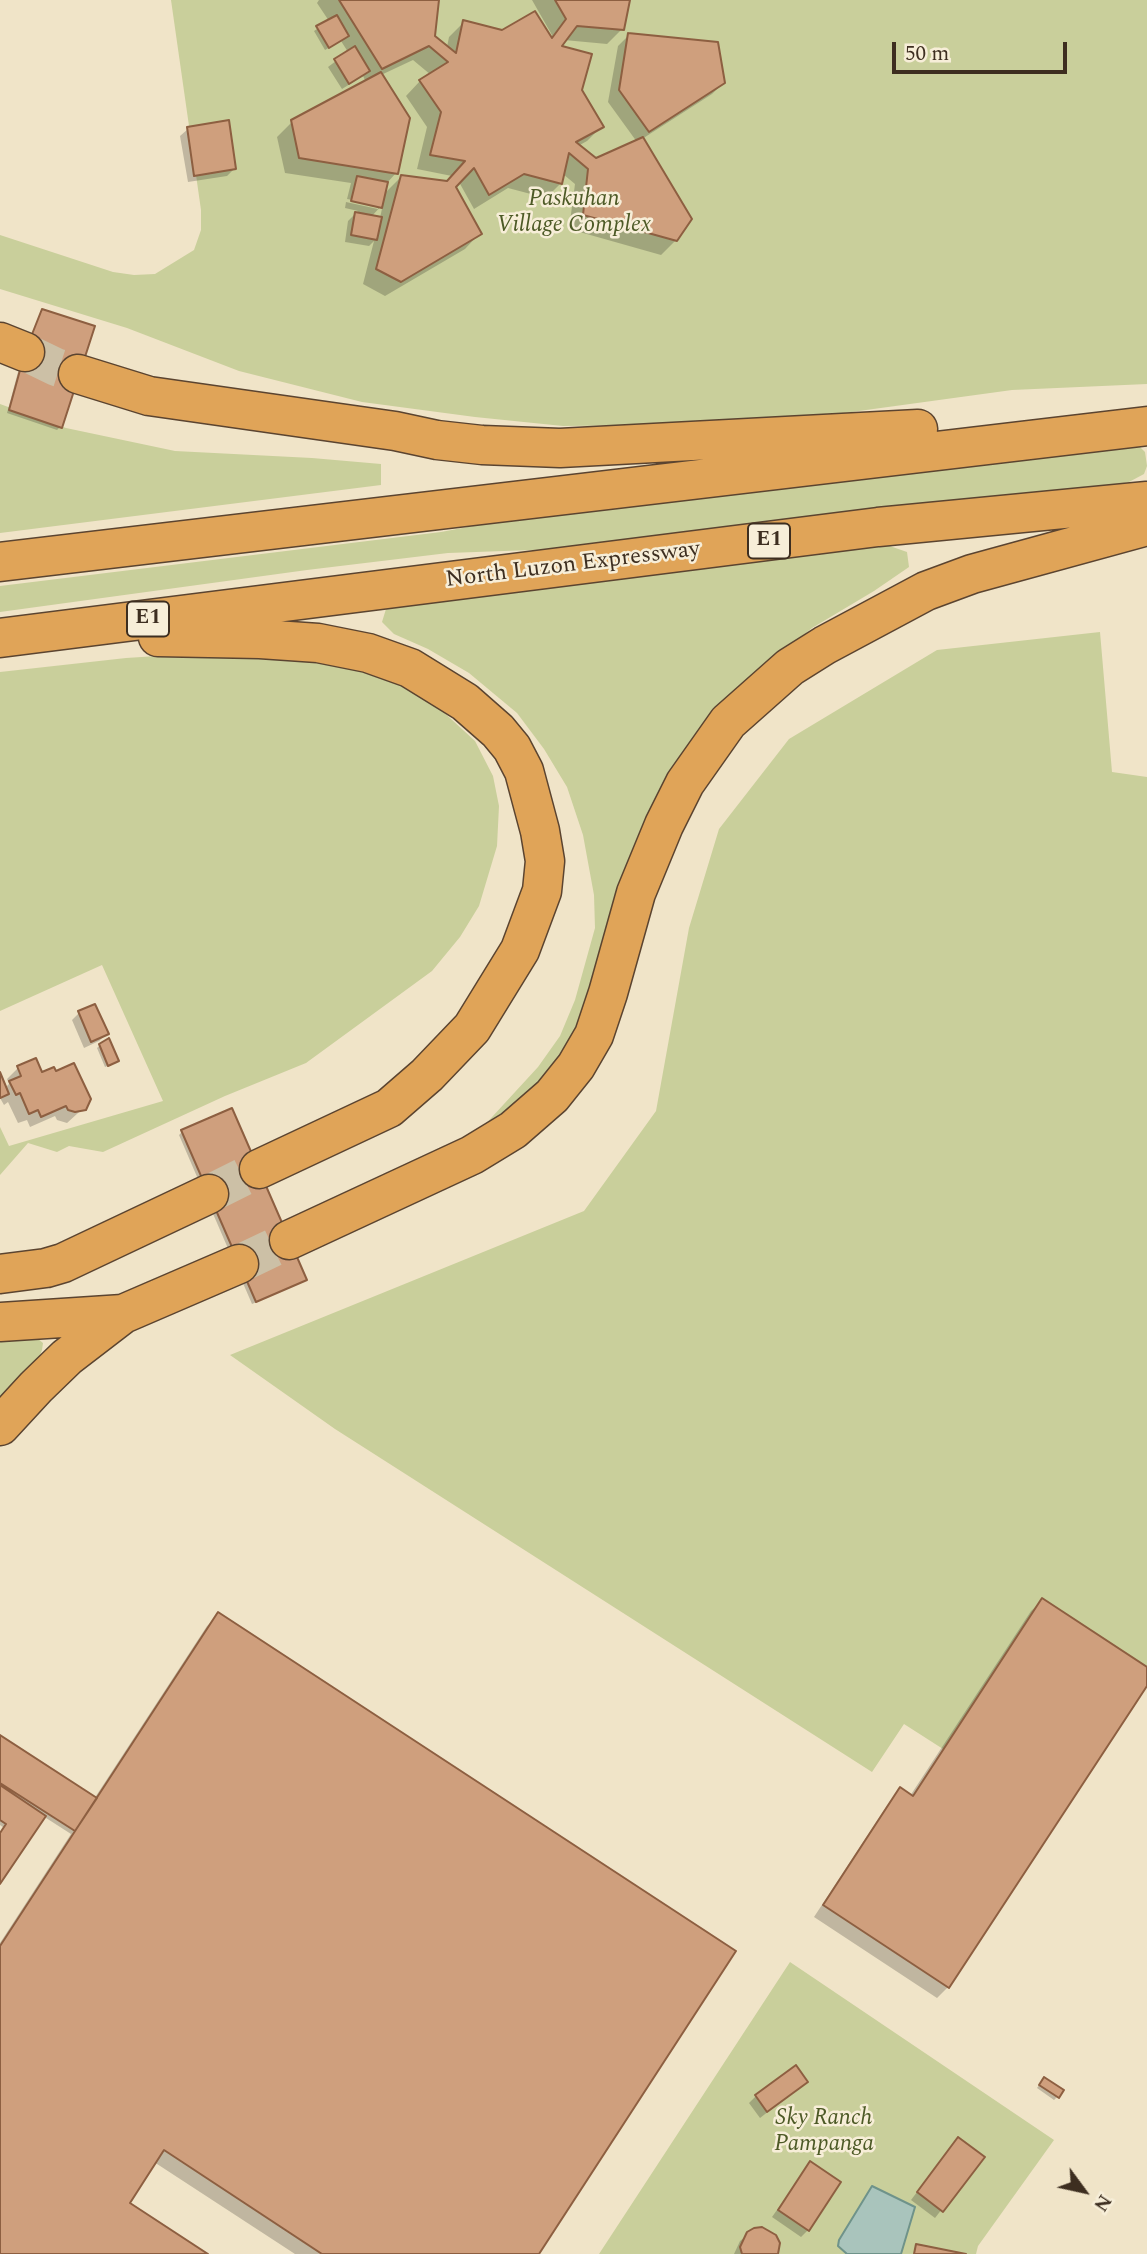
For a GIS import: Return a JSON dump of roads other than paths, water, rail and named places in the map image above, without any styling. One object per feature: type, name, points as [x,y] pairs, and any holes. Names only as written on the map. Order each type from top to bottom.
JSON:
[{"type":"highway","points":[[78,374],[149,396],[482,445],[560,448],[1147,419]]},
{"type":"highway","points":[[0,562],[1147,426]]},
{"type":"highway","name":"North Luzon Expressway","points":[[1,638],[877,527],[1147,501]]},
{"type":"highway","points":[[289,1240],[472,1154],[513,1130],[552,1096],[576,1066],[594,1035],[636,893],[685,783],[728,722],[790,667],[825,645],[926,591],[997,566],[1147,526]]},
{"type":"highway","points":[[1,638],[260,639],[344,648],[391,660],[449,690],[482,715],[519,758],[540,831],[545,861],[542,891],[520,950],[472,1028],[427,1075],[389,1108],[259,1170]]},
{"type":"highway","points":[[9,1269],[63,1263],[209,1194]]},
{"type":"highway","points":[[0,1426],[68,1357],[123,1314],[239,1265]]},
{"type":"highway","points":[[0,1322],[123,1314]]},
{"type":"water","points":[[872,2186],[915,2207],[901,2254],[847,2254],[838,2246]]},
{"type":"tunnel","points":[[25,352],[78,374]]},
{"type":"tunnel","points":[[209,1194],[259,1169]]},
{"type":"tunnel","points":[[239,1264],[289,1240]]},
{"type":"park label","name":"Paskuhan Village Complex","points":[[574,213]]},
{"type":"park label","name":"Sky Ranch Pampanga","points":[[824,2132]]}]
